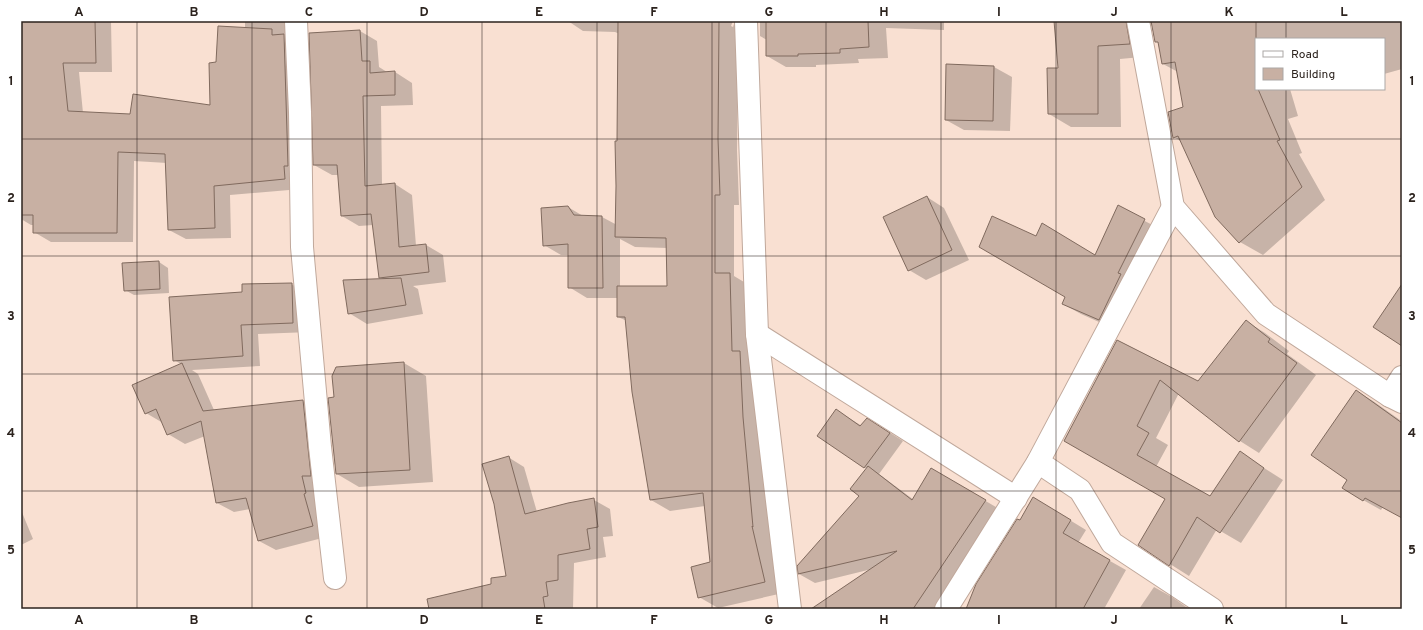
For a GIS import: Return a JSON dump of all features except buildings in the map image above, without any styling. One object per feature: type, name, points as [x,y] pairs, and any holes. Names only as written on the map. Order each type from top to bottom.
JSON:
[{"type":"street","points":[[296,21],[300,112],[302,248],[320,448],[335,578]]},
{"type":"street","points":[[746,21],[756,334],[790,609]]},
{"type":"street","points":[[1138,21],[1172,207],[1266,314],[1396,399],[1402,377]]},
{"type":"street","points":[[946,609],[1038,462],[1172,207]]},
{"type":"street","points":[[756,334],[1016,498]]},
{"type":"street","points":[[1038,462],[1080,490],[1112,543],[1212,609]]}]
